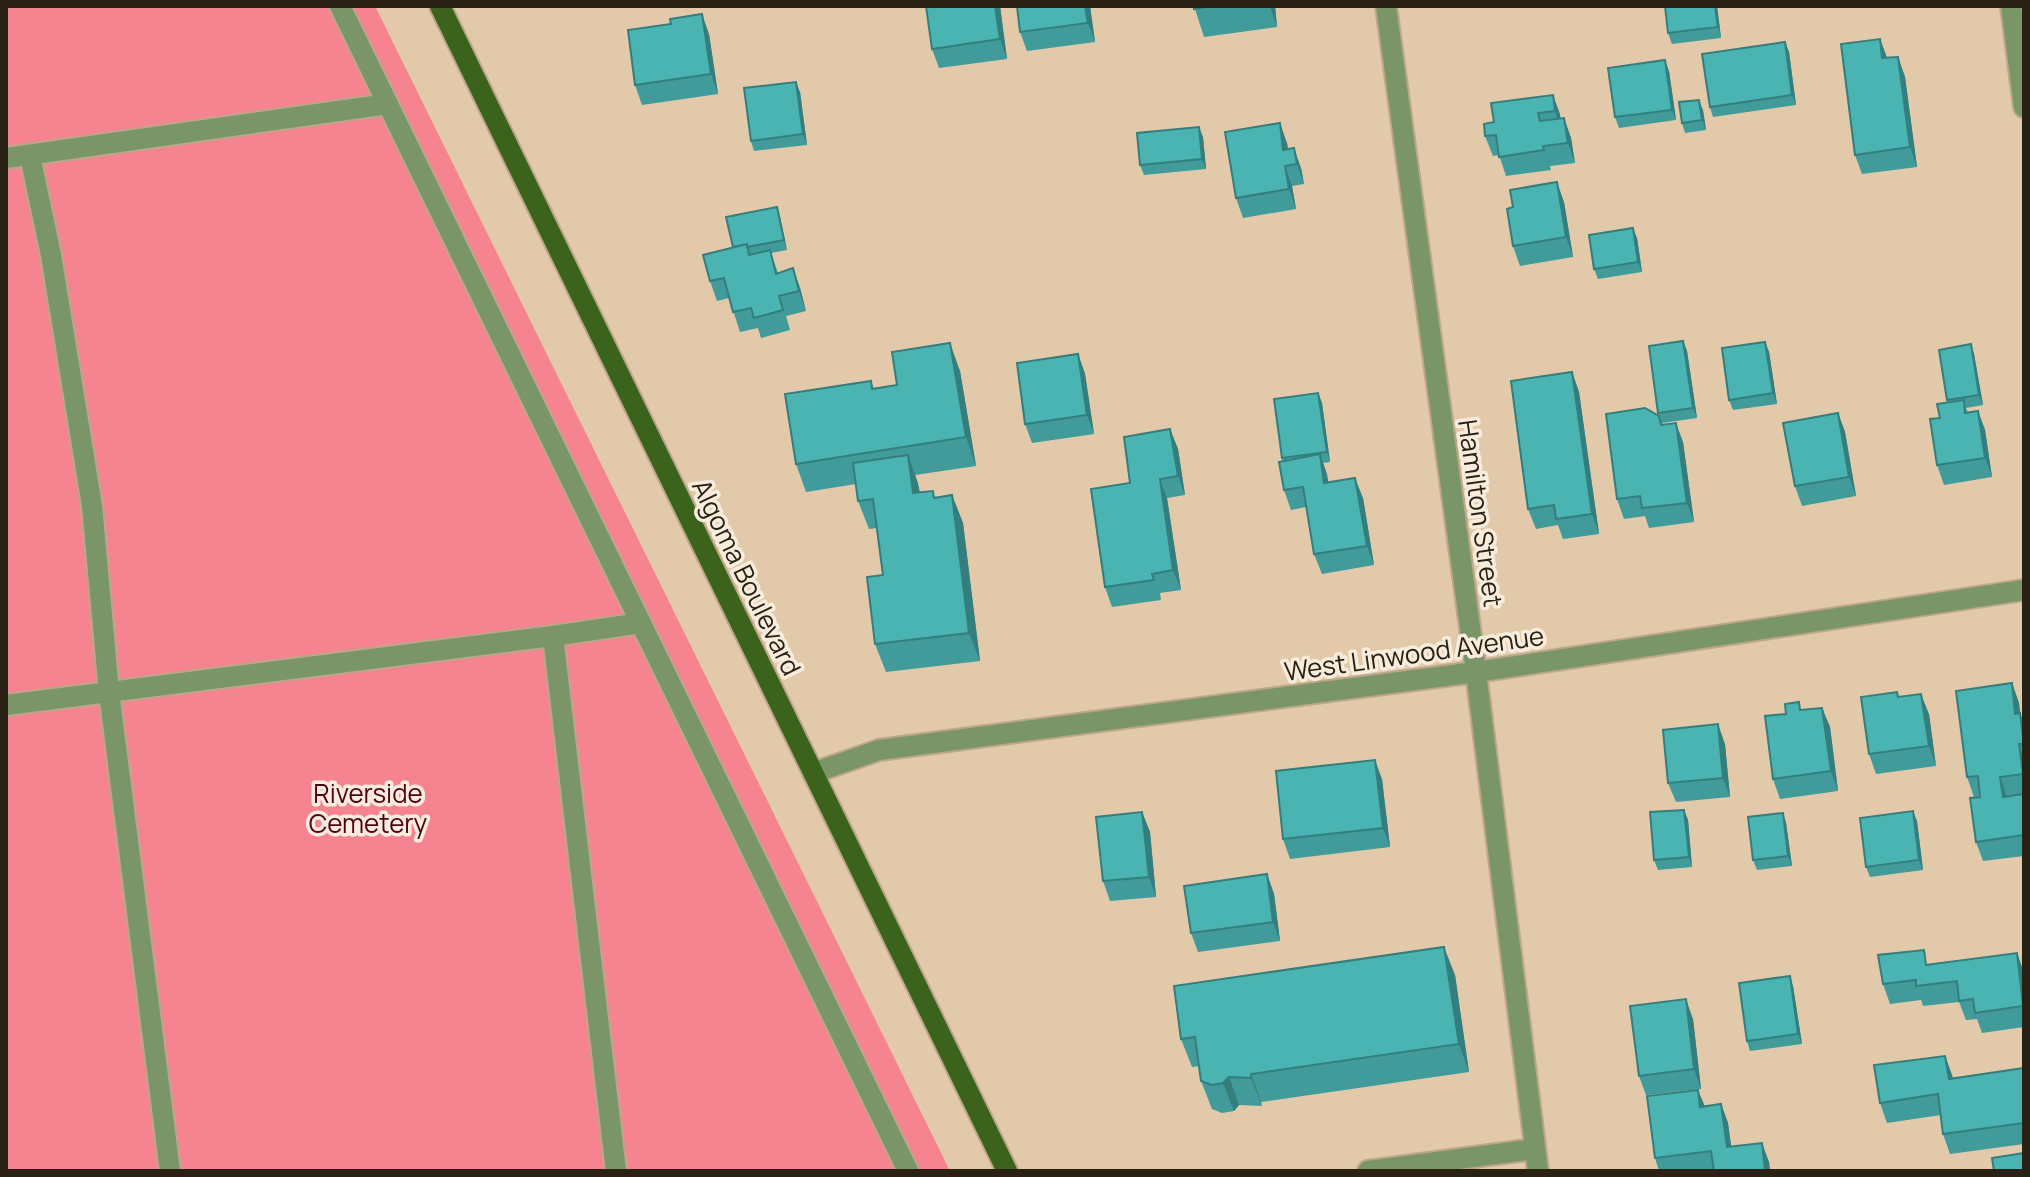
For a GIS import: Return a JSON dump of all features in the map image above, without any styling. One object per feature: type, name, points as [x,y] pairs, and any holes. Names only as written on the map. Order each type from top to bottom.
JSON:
[{"type":"main road","name":"Algoma Boulevard","points":[[440,6],[1007,1171]]},
{"type":"street","points":[[340,6],[908,1171]]},
{"type":"street","name":"Hamilton Street","points":[[1386,6],[1476,672],[1538,1171]]},
{"type":"street","points":[[2011,6],[2024,107]]},
{"type":"street","points":[[6,158],[388,104]]},
{"type":"street","points":[[30,156],[51,255],[92,506],[109,692],[170,1171]]},
{"type":"street","name":"West Linwood Avenue","points":[[813,773],[879,750],[1476,672],[2024,590]]},
{"type":"street","points":[[6,705],[641,623]]},
{"type":"street","points":[[553,636],[616,1171]]},
{"type":"street","points":[[1368,1171],[1535,1149]]},
{"type":"green space","name":"Riverside Cemetery","points":[[6,6],[375,6],[950,1171],[6,1171]]},
{"type":"building","points":[[926,6],[995,6],[1000,39],[932,49]]},
{"type":"building","points":[[1017,6],[1085,6],[1088,23],[1020,32]]},
{"type":"building","points":[[1665,6],[1715,6],[1718,27],[1668,33]]},
{"type":"building","points":[[702,14],[711,74],[635,85],[628,30],[671,24],[670,19]]},
{"type":"building","points":[[1880,39],[1882,58],[1898,57],[1910,147],[1855,155],[1841,44]]},
{"type":"building","points":[[1785,42],[1792,95],[1710,107],[1702,54]]},
{"type":"building","points":[[1665,60],[1672,110],[1615,117],[1608,68]]},
{"type":"building","points":[[796,82],[803,134],[751,141],[744,88]]},
{"type":"building","points":[[1553,95],[1555,111],[1538,113],[1540,121],[1564,118],[1568,143],[1499,157],[1496,135],[1485,136],[1484,124],[1494,122],[1491,103]]},
{"type":"building","points":[[1699,100],[1702,120],[1682,123],[1679,102]]},
{"type":"building","points":[[1280,123],[1283,150],[1294,148],[1297,164],[1285,166],[1289,189],[1236,198],[1225,132]]},
{"type":"building","points":[[1199,127],[1202,159],[1140,165],[1137,133]]},
{"type":"building","points":[[1557,182],[1566,237],[1513,246],[1507,209],[1513,207],[1510,190]]},
{"type":"building","points":[[777,207],[784,240],[733,247],[726,217]]},
{"type":"building","points":[[1633,228],[1638,262],[1594,269],[1589,235]]},
{"type":"building","points":[[747,244],[749,255],[770,250],[776,274],[793,268],[799,291],[779,296],[783,310],[754,318],[751,308],[733,312],[724,278],[710,281],[703,255]]},
{"type":"building","points":[[1683,341],[1693,408],[1658,413],[1649,346]]},
{"type":"building","points":[[1765,342],[1773,393],[1729,400],[1722,348]]},
{"type":"building","points":[[950,343],[966,437],[796,464],[785,394],[871,381],[872,389],[897,385],[892,352]]},
{"type":"building","points":[[1971,344],[1979,395],[1947,400],[1939,350]]},
{"type":"building","points":[[1078,354],[1087,415],[1025,424],[1017,363]]},
{"type":"building","points":[[1572,372],[1592,514],[1556,519],[1554,505],[1528,509],[1511,381]]},
{"type":"building","points":[[1318,393],[1327,452],[1282,458],[1274,399]]},
{"type":"building","points":[[1964,400],[1965,413],[1978,411],[1985,458],[1937,465],[1930,419],[1940,418],[1937,404]]},
{"type":"building","points":[[1645,408],[1659,416],[1661,425],[1676,423],[1687,503],[1642,508],[1640,496],[1617,499],[1606,414]]},
{"type":"building","points":[[1838,413],[1849,477],[1795,486],[1783,423]]},
{"type":"building","points":[[1170,429],[1178,476],[1160,479],[1173,570],[1152,574],[1154,580],[1105,587],[1091,489],[1130,483],[1124,437]]},
{"type":"building","points":[[1320,454],[1324,483],[1355,478],[1367,546],[1314,554],[1303,487],[1284,490],[1279,462]]},
{"type":"building","points":[[908,455],[913,493],[933,491],[934,498],[952,495],[969,633],[875,644],[867,577],[883,575],[873,499],[858,501],[853,463]]},
{"type":"building","points":[[2012,683],[2015,714],[2020,713],[2024,744],[2019,744],[2023,774],[2000,777],[2003,797],[2023,794],[2024,835],[1976,842],[1970,798],[1980,797],[1978,776],[1967,777],[1956,691]]},
{"type":"building","points":[[1897,692],[1898,697],[1921,694],[1929,746],[1869,754],[1861,697]]},
{"type":"building","points":[[1799,702],[1800,710],[1822,708],[1831,771],[1773,779],[1765,716],[1786,714],[1785,704]]},
{"type":"building","points":[[1718,724],[1723,778],[1668,783],[1663,730]]},
{"type":"building","points":[[1375,760],[1383,828],[1283,839],[1276,771]]},
{"type":"building","points":[[1684,810],[1689,857],[1654,860],[1650,812]]},
{"type":"building","points":[[1913,811],[1919,860],[1866,867],[1860,818]]},
{"type":"building","points":[[1142,812],[1149,877],[1103,881],[1096,817]]},
{"type":"building","points":[[1783,813],[1788,856],[1753,860],[1748,817]]},
{"type":"building","points":[[1267,874],[1273,922],[1191,933],[1184,886]]},
{"type":"building","points":[[1444,947],[1459,1044],[1251,1074],[1251,1078],[1229,1077],[1223,1083],[1212,1085],[1201,1081],[1195,1037],[1181,1039],[1174,986]]},
{"type":"building","points":[[1924,950],[1926,965],[2017,953],[2023,1006],[1975,1013],[1973,999],[1959,1001],[1957,981],[1916,986],[1916,980],[1883,984],[1878,955]]},
{"type":"building","points":[[1790,976],[1798,1034],[1747,1041],[1739,983]]},
{"type":"building","points":[[1686,999],[1694,1069],[1639,1076],[1630,1006]]},
{"type":"building","points":[[1945,1056],[1949,1079],[2024,1068],[2024,1123],[1943,1134],[1938,1094],[1880,1103],[1874,1065]]},
{"type":"building","points":[[1698,1090],[1700,1107],[1721,1104],[1727,1147],[1762,1143],[1765,1171],[1714,1171],[1711,1151],[1655,1158],[1647,1096]]},
{"type":"building","points":[[2024,1153],[2024,1171],[1994,1171],[1992,1158]]}]
